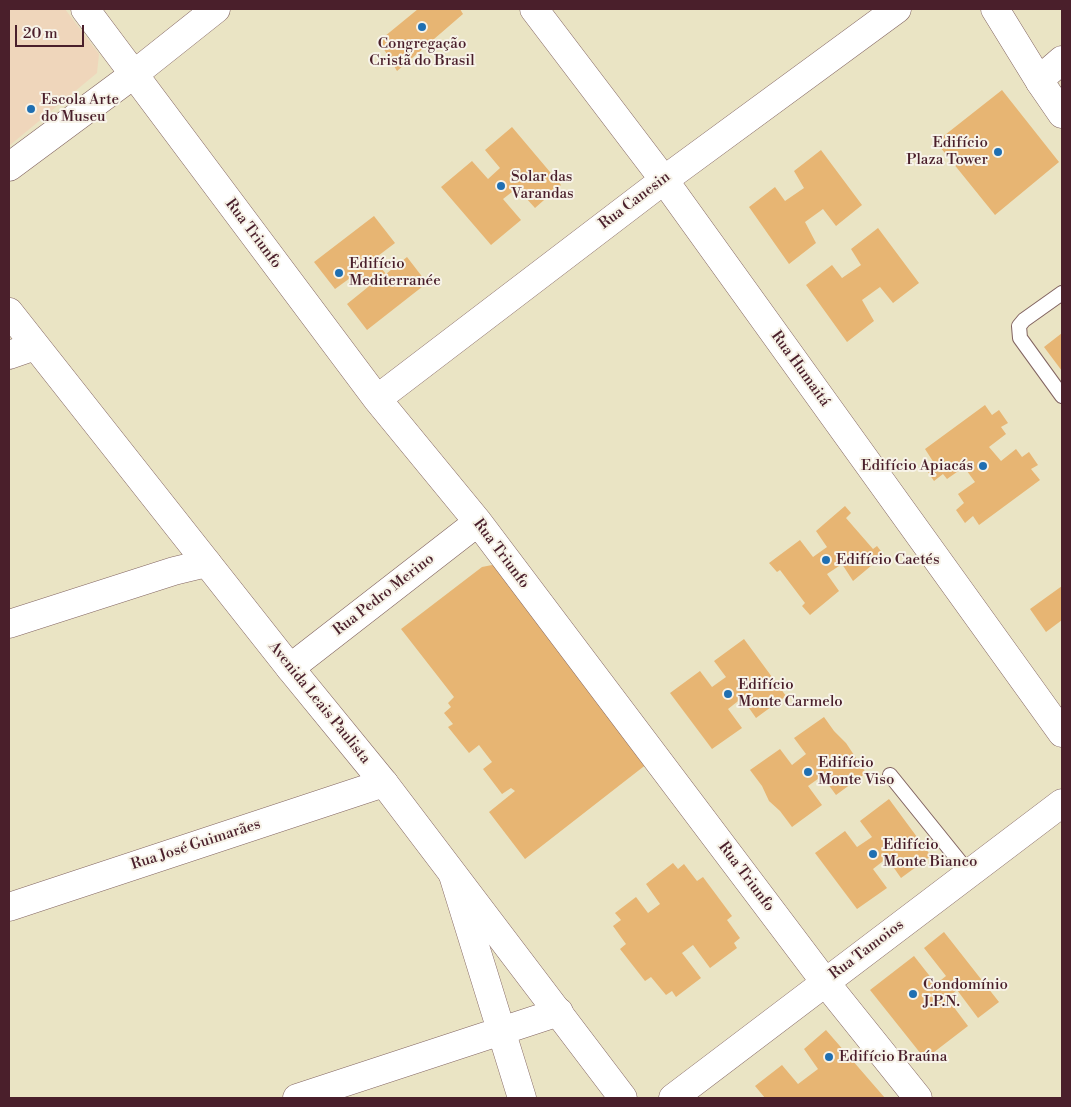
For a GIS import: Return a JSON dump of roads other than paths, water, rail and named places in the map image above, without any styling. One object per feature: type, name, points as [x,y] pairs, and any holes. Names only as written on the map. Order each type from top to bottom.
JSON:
[{"type":"street","name":"Rua Triunfo","points":[[85,9],[377,399],[478,522],[825,982],[918,1098]]},
{"type":"street","points":[[9,167],[133,75],[216,9]]},
{"type":"street","name":"Rua Humaitá","points":[[534,9],[664,180],[1062,733]]},
{"type":"street","name":"Rua Canesin","points":[[377,399],[664,180],[897,9]]},
{"type":"street","points":[[995,9],[1062,114]]},
{"type":"street","points":[[1040,82],[1047,72],[1062,60]]},
{"type":"street","name":"Avenida Leais Paulista","points":[[9,312],[290,668],[384,783],[623,1098]]},
{"type":"street","points":[[9,355],[35,346]]},
{"type":"street","name":"Rua Pedro Merino","points":[[290,668],[478,522]]},
{"type":"street","points":[[9,624],[174,571],[207,563]]},
{"type":"street","name":"Rua José Guimarães","points":[[9,907],[384,783]]},
{"type":"street","name":"Rua Tamoios","points":[[673,1098],[1062,803]]},
{"type":"street","points":[[452,872],[522,1098]]},
{"type":"street","points":[[297,1098],[559,1012]]},
{"type":"lane","points":[[1062,293],[1024,320],[1019,326],[1020,338],[1062,396]]},
{"type":"lane","points":[[890,775],[968,873]]},
{"type":"place","name":"Congregação Cristã do Brasil","points":[[422,27]]},
{"type":"place","name":"Escola Arte do Museu","points":[[31,109]]},
{"type":"place","name":"Edifício Plaza Tower","points":[[998,152]]},
{"type":"place","name":"Solar das Varandas","points":[[501,186]]},
{"type":"place","name":"Edifício Mediterranée","points":[[339,273]]},
{"type":"place","name":"Edifício Apiacás","points":[[983,466]]},
{"type":"place","name":"Edifício Caetés","points":[[826,560]]},
{"type":"place","name":"Edifício Monte Carmelo","points":[[728,694]]},
{"type":"place","name":"Edifício Monte Viso","points":[[808,772]]},
{"type":"place","name":"Edifício Monte Bianco","points":[[873,854]]},
{"type":"place","name":"Condomínio J.P.N.","points":[[913,994]]},
{"type":"place","name":"Edifício Braúna","points":[[829,1057]]}]
